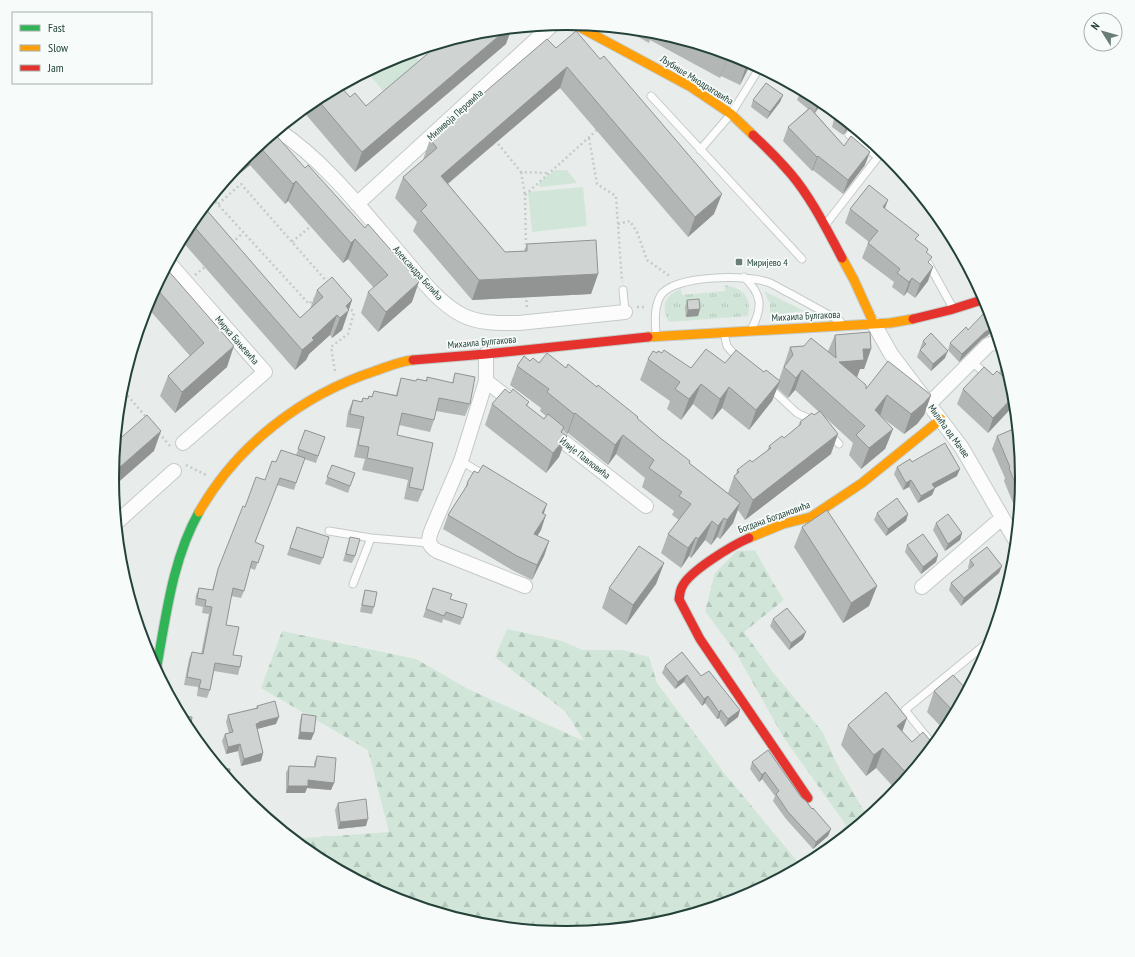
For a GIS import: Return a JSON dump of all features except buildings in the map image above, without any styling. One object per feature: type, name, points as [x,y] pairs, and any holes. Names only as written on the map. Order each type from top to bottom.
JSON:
[{"type":"street","name":"Миливоја Перовића","points":[[357,204],[546,31]]},
{"type":"street","name":"Љубише Миодраговића","points":[[585,31],[671,75],[704,95],[731,114],[764,144],[792,175],[805,193],[825,226],[854,280],[874,324]]},
{"type":"street","name":"Александра Белића","points":[[282,133],[320,163],[431,289],[450,307],[460,314],[480,322],[503,323],[625,312]]},
{"type":"street","name":"Мирка Бањевића","points":[[172,267],[265,372],[178,447]]},
{"type":"street","name":"Михаила Булгакова","points":[[158,661],[170,593],[181,554],[195,520],[209,495],[238,458],[264,433],[329,389],[360,376],[409,360],[486,354],[657,336],[907,321],[979,300]]},
{"type":"street","name":"Милића од Мачве","points":[[874,324],[891,354],[962,448],[1012,535]]},
{"type":"street","points":[[929,404],[988,345],[995,344]]},
{"type":"street","points":[[486,354],[486,381],[461,461],[432,529],[429,543],[432,548],[437,551],[525,586]]},
{"type":"street","points":[[486,381],[528,414]]},
{"type":"street","name":"Богдана Богдановића","points":[[808,798],[700,639],[679,600],[682,586],[699,568],[737,543],[783,524],[811,517],[862,483],[940,419]]},
{"type":"street","name":"Илије Павловића","points":[[540,423],[646,506]]},
{"type":"street","points":[[121,518],[179,467]]},
{"type":"street","points":[[922,587],[1002,518]]},
{"type":"lane","points":[[700,150],[731,114],[757,72]]},
{"type":"lane","points":[[651,96],[802,258]]},
{"type":"lane","points":[[825,226],[878,158],[849,135]]},
{"type":"lane","points":[[924,256],[953,308]]},
{"type":"lane","points":[[657,336],[655,324],[656,309],[661,295],[668,288],[692,280],[744,277],[769,282],[847,325]]},
{"type":"lane","points":[[744,277],[753,286],[759,300],[758,314],[751,330]]},
{"type":"lane","points":[[623,290],[625,312]]},
{"type":"lane","points":[[724,333],[727,346],[733,355],[745,366]]},
{"type":"lane","points":[[971,361],[994,382]]},
{"type":"lane","points":[[763,382],[797,413],[821,426],[838,444]]},
{"type":"lane","points":[[461,461],[494,481]]},
{"type":"lane","points":[[329,531],[371,538],[429,543]]},
{"type":"lane","points":[[353,584],[371,538]]},
{"type":"lane","points":[[930,742],[905,710],[984,646]]},
{"type":"path","points":[[525,195],[600,127]]},
{"type":"path","points":[[492,137],[521,172],[525,195],[526,256]]},
{"type":"path","points":[[589,138],[597,184],[616,196],[623,290]]},
{"type":"path","points":[[521,172],[550,173]]},
{"type":"path","points":[[218,204],[241,184],[329,285],[324,289]]},
{"type":"path","points":[[215,201],[309,304],[319,294]]},
{"type":"path","points":[[618,224],[630,221],[637,232],[647,260],[674,279]]},
{"type":"path","points":[[292,242],[311,226]]},
{"type":"path","points":[[232,244],[244,233]]},
{"type":"path","points":[[526,293],[527,322]]},
{"type":"path","points":[[337,386],[331,347],[348,334],[354,313],[344,302]]},
{"type":"path","points":[[127,395],[149,421]]},
{"type":"path","points":[[159,433],[178,447]]},
{"type":"path","points":[[179,467],[187,466],[220,481]]},
{"type":"green space","points":[[415,57],[421,63],[385,93],[370,76]]},
{"type":"green space","points":[[555,170],[567,170],[577,183],[540,187],[539,183]]},
{"type":"green space","points":[[583,187],[587,226],[532,232],[528,192]]},
{"type":"green space","points":[[725,285],[737,288],[745,294],[749,304],[748,316],[669,322],[666,317],[666,302],[671,294],[676,291],[681,289],[682,295],[725,291]]},
{"type":"green space","points":[[764,291],[804,311],[770,315],[770,304]]},
{"type":"green space","points":[[755,550],[784,600],[744,632],[772,671],[822,731],[838,766],[866,814],[829,843],[846,825],[784,738],[736,653],[705,611],[715,573],[737,551]]},
{"type":"green space","points":[[507,629],[562,641],[582,650],[623,650],[649,657],[657,683],[725,774],[799,863],[766,881],[739,893],[684,912],[626,923],[597,926],[538,926],[480,918],[451,912],[423,903],[369,881],[343,867],[300,838],[389,832],[368,750],[261,688],[282,631],[416,659],[468,689],[584,741],[566,712],[495,657]]},
{"type":"traffic: fast","points":[[158,661],[176,569],[190,530],[199,512]]},
{"type":"traffic: slow","points":[[586,31],[691,87],[731,114],[753,135]]},
{"type":"traffic: slow","points":[[842,258],[874,324]]},
{"type":"traffic: slow","points":[[648,337],[890,323],[913,319]]},
{"type":"traffic: slow","points":[[199,512],[214,488],[232,465],[252,444],[297,408],[348,381],[394,364],[413,360]]},
{"type":"traffic: slow","points":[[749,538],[783,524],[811,517],[862,483],[941,419]]},
{"type":"traffic: jam","points":[[753,135],[799,184],[819,215],[842,258]]},
{"type":"traffic: jam","points":[[913,319],[979,301]]},
{"type":"traffic: jam","points":[[413,360],[648,337]]},
{"type":"traffic: jam","points":[[749,538],[733,546],[702,566],[686,581],[680,591],[679,599],[700,639],[808,798]]},
{"type":"place","name":"Миријево 4","points":[[739,262]]}]
